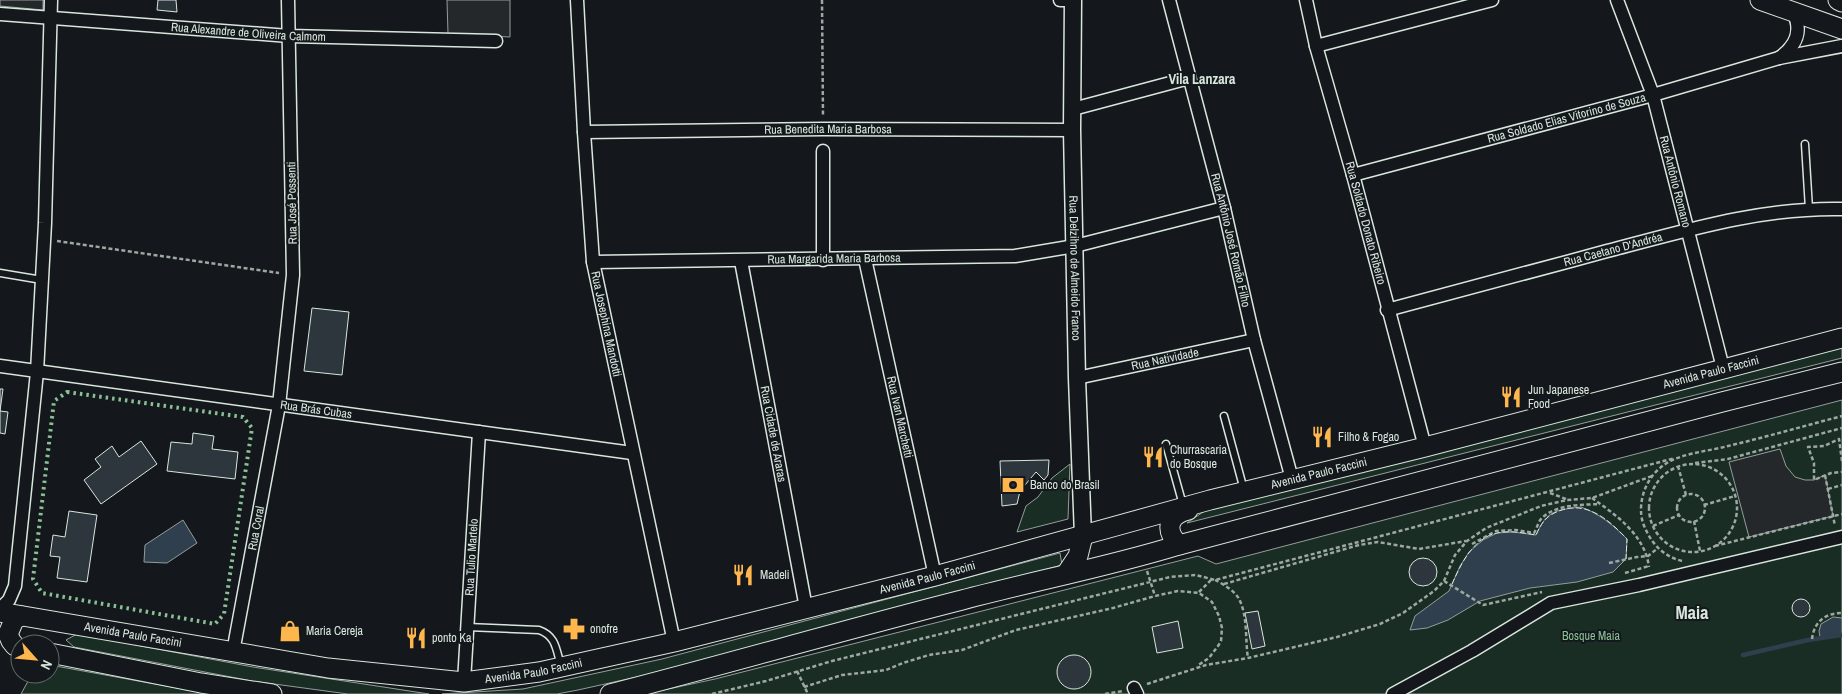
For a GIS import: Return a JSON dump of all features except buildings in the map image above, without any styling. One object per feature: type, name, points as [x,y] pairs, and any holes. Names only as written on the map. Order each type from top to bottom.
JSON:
[{"type":"main road","points":[[1760,0],[1842,29]]},
{"type":"main road","points":[[1838,0],[1842,2]]},
{"type":"main road","name":"Avenida Paulo Faccini","points":[[0,610],[21,616],[328,668],[464,682],[539,672],[674,642],[935,576],[1210,500],[1425,448],[1842,338]]},
{"type":"main road","points":[[610,694],[912,613],[1142,556],[1842,372]]},
{"type":"main road","points":[[1179,545],[1172,537],[1169,527],[1174,517],[1179,512],[1204,506],[1210,500]]},
{"type":"main road","points":[[1066,574],[1078,556],[1083,536]]},
{"type":"main road","points":[[10,639],[8,634],[14,620],[21,616]]},
{"type":"main road","points":[[60,655],[202,683],[272,694]]},
{"type":"street","points":[[0,610],[9,600],[15,586],[37,372],[44,239],[51,0]]},
{"type":"street","name":"Rua José Possenti","points":[[279,405],[293,275],[288,0]]},
{"type":"street","name":"Rua Josephina Mandotti","points":[[577,0],[593,262],[632,453],[674,642]]},
{"type":"street","points":[[1060,0],[1073,0]]},
{"type":"street","name":"Rua Delzihno de Almeido Franco","points":[[1073,0],[1072,130],[1077,378],[1083,536]]},
{"type":"street","name":"Rua Antônio José Romão Filho","points":[[1168,0],[1224,208],[1254,340],[1292,479]]},
{"type":"street","name":"Rua Soldado Donato Ribeiro","points":[[1306,0],[1316,46],[1353,175],[1387,310],[1425,448]]},
{"type":"street","points":[[1316,46],[1492,0]]},
{"type":"street","name":"Rua Antônio Romano","points":[[1617,0],[1653,95],[1723,368]]},
{"type":"street","points":[[1779,58],[1788,52],[1798,36],[1799,27],[1793,12]]},
{"type":"street","name":"Rua Alexandre de Oliveira Calmom","points":[[0,14],[289,36],[496,41]]},
{"type":"street","name":"Rua Soldado Elias Vitorino de Souza","points":[[1353,175],[1653,95],[1779,58],[1842,46]]},
{"type":"street","points":[[1073,109],[1189,78]]},
{"type":"street","name":"Rua Benedita Maria Barbosa","points":[[584,132],[823,129],[1072,130]]},
{"type":"street","points":[[823,150],[824,260]]},
{"type":"street","name":"Rua Margarida Maria Barbosa","points":[[593,262],[741,262],[1014,256],[1075,246],[1224,208]]},
{"type":"street","name":"Rua Caetano D'Andréa","points":[[1387,310],[1688,230],[1748,217],[1809,209],[1842,209]]},
{"type":"street","name":"Rua Ivan Marchetti","points":[[865,259],[935,576]]},
{"type":"street","name":"Rua Cidade de Araras","points":[[741,262],[806,608]]},
{"type":"street","name":"Rua Natividade","points":[[1077,378],[1254,340]]},
{"type":"street","name":"Rua Brás Cubas","points":[[0,366],[632,453]]},
{"type":"street","name":"Rua Coral","points":[[233,652],[279,405]]},
{"type":"street","name":"Rua Tulio Martelo","points":[[464,682],[479,432]]},
{"type":"street","points":[[1393,694],[1472,651],[1551,603],[1651,582],[1838,531]]},
{"type":"lane","points":[[1805,144],[1809,209]]},
{"type":"lane","points":[[0,273],[42,280]]},
{"type":"lane","points":[[1224,416],[1244,492]]},
{"type":"lane","points":[[1166,444],[1184,507]]},
{"type":"lane","points":[[467,628],[539,630],[548,633],[553,639],[562,667]]},
{"type":"path","points":[[822,0],[823,129]]},
{"type":"path","points":[[44,239],[293,275]]},
{"type":"path","points":[[1199,593],[1214,580],[1675,458],[1842,416]]},
{"type":"path","points":[[1842,428],[1728,459],[1678,466],[1666,473],[1656,484],[1650,497],[1649,512],[1652,526],[1660,538],[1672,546],[1686,551],[1700,551],[1842,514]]},
{"type":"path","points":[[1842,461],[1839,439],[1824,446],[1808,447],[1814,463],[1814,480],[1842,472]]},
{"type":"path","points":[[1673,558],[1658,548],[1647,534],[1641,517],[1642,499],[1648,482],[1659,468],[1675,458]]},
{"type":"path","points":[[1692,464],[1706,466],[1719,472],[1729,483],[1735,496],[1736,510],[1733,525],[1725,537],[1714,546]]},
{"type":"path","points":[[1678,466],[1686,495]]},
{"type":"path","points":[[1105,694],[1136,691],[1194,668],[1248,658],[1337,637],[1380,624],[1403,613],[1434,591],[1444,581],[1455,555],[1467,541],[1486,528],[1542,506],[1568,500],[1592,498],[1652,476]]},
{"type":"path","points":[[1825,476],[1838,531]]},
{"type":"path","points":[[1828,489],[1842,485]]},
{"type":"path","points":[[1548,492],[1568,500]]},
{"type":"path","points":[[1686,495],[1697,496],[1704,504],[1703,515],[1694,521],[1687,521],[1678,511],[1678,502],[1686,495]]},
{"type":"path","points":[[1704,504],[1735,496]]},
{"type":"path","points":[[1592,498],[1640,540],[1648,556],[1651,582]]},
{"type":"path","points":[[1472,544],[1496,531],[1516,530],[1534,533],[1540,520],[1547,514],[1562,508],[1600,504]]},
{"type":"path","points":[[1652,526],[1680,515]]},
{"type":"path","points":[[1694,521],[1700,551]]},
{"type":"path","points":[[1224,584],[1359,545],[1378,542],[1419,549],[1467,541]]},
{"type":"path","points":[[1610,563],[1648,556],[1658,548]]},
{"type":"path","points":[[1142,556],[1155,596]]},
{"type":"path","points":[[712,694],[832,661],[1170,577],[1196,575],[1224,584],[1239,598],[1243,613],[1248,658]]},
{"type":"path","points":[[1444,581],[1483,604]]},
{"type":"path","points":[[804,687],[842,675],[886,670],[903,662],[962,650],[1016,630],[1178,591],[1199,593],[1212,602],[1219,616],[1222,628],[1218,646],[1209,658],[1194,668]]},
{"type":"path","points":[[1812,639],[1818,621],[1832,613],[1842,613]]},
{"type":"path","points":[[797,671],[808,694]]},
{"type":"green space","points":[[1842,346],[1842,358],[1187,523],[1212,506]]},
{"type":"green space","name":"Bosque Maia","points":[[1842,400],[1842,694],[645,694],[715,679],[1198,556],[1216,564]]},
{"type":"green space","points":[[1070,464],[1068,519],[1017,532],[1026,506],[1038,497],[1052,478]]},
{"type":"green space","points":[[1060,553],[1062,565],[668,670],[557,694],[442,694],[523,689],[662,659]]},
{"type":"green space","points":[[77,634],[253,667],[429,694],[348,694],[252,681],[74,647],[66,640]]},
{"type":"green space","points":[[60,667],[210,694],[21,694],[26,684],[60,684]]},
{"type":"shaded area","points":[[0,0],[43,0],[43,10],[0,6]]},
{"type":"shaded area","points":[[447,0],[510,0],[510,37],[448,34]]},
{"type":"shaded area","points":[[1780,449],[1786,466],[1795,477],[1814,480],[1825,475],[1833,516],[1749,537],[1729,462]]},
{"type":"water","points":[[1581,507],[1606,520],[1627,539],[1626,559],[1613,572],[1577,582],[1530,588],[1480,601],[1448,620],[1427,628],[1410,630],[1415,616],[1449,591],[1460,566],[1469,552],[1483,540],[1497,533],[1513,532],[1536,535],[1548,516],[1565,509]]},
{"type":"water","points":[[183,520],[197,543],[167,563],[144,562],[145,545]]},
{"type":"water","points":[[1833,617],[1842,618],[1842,635],[1820,637],[1821,624]]},
{"type":"waterway","points":[[1743,655],[1808,640],[1842,635]]},
{"type":"hedge","points":[[67,392],[243,417],[252,428],[224,614],[215,624],[42,593],[33,579],[54,401],[67,392]]},
{"type":"fence","points":[[1452,584],[1464,560],[1481,540],[1502,532],[1536,535],[1542,523],[1548,517],[1569,508],[1588,510],[1613,525],[1627,539],[1626,559]]},
{"type":"place","name":"Jun Japanese Food","points":[[1511,397]]},
{"type":"place","name":"Filho & Fogao","points":[[1322,437]]},
{"type":"place","name":"Churrascaria do Bosque","points":[[1153,457]]},
{"type":"place","name":"Banco do Brasil","points":[[1013,485]]},
{"type":"place","name":"Madeli","points":[[743,575]]},
{"type":"place","name":"onofre","points":[[574,629]]},
{"type":"place","name":"Maria Cereja","points":[[290,631]]},
{"type":"place","name":"ponto Ka","points":[[416,638]]},
{"type":"district","name":"Vila Lanzara","points":[[1202,79]]},
{"type":"district","name":"Maia","points":[[1692,612]]}]
